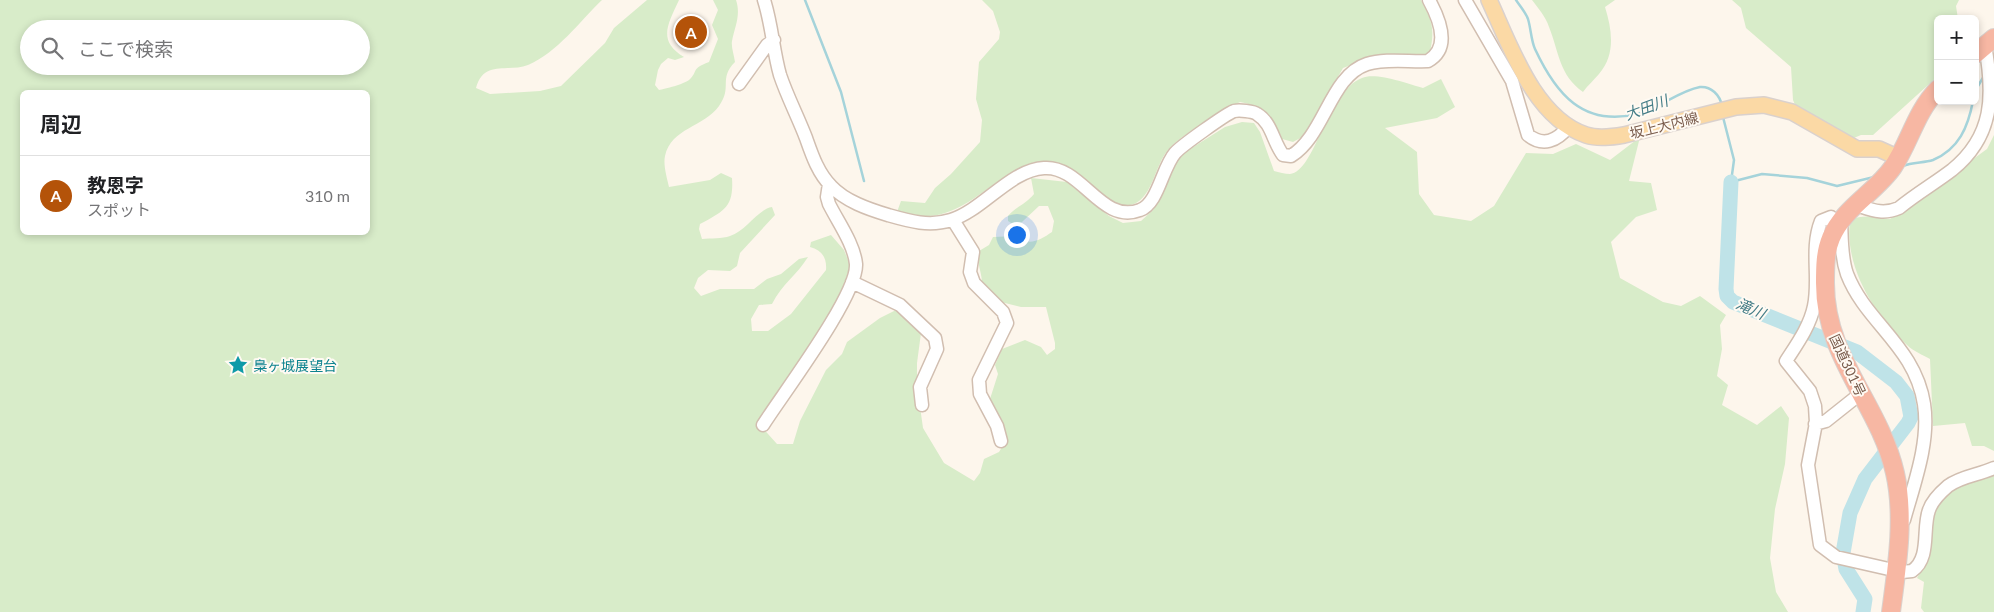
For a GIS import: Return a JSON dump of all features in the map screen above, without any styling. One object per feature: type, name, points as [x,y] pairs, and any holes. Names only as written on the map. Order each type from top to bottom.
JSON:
[{"type":"highway","name":"国道301号","points":[[1891,612],[1899,526],[1898,487],[1891,459],[1880,430],[1845,366],[1832,329],[1826,306],[1826,261],[1836,218],[1871,192],[1896,163],[1917,117],[1934,94]]},
{"type":"main road","name":"坂上大内線","points":[[1489,0],[1538,98],[1553,115],[1568,127],[1586,135],[1613,137],[1736,107],[1754,105],[1785,109],[1818,125],[1851,147],[1858,150],[1879,149],[1896,163]]},
{"type":"street","points":[[764,0],[780,75],[818,168],[829,184],[849,200],[897,218],[934,224],[953,220],[1025,173],[1041,168],[1053,168],[1076,179],[1112,210],[1127,213],[1140,210],[1153,199],[1164,170],[1176,152],[1234,111],[1255,113],[1264,120],[1283,155],[1291,156],[1306,146],[1333,99],[1354,69],[1369,63],[1428,61],[1435,57],[1442,43],[1439,24],[1430,0]]},
{"type":"street","points":[[1465,0],[1508,72],[1528,135],[1534,140],[1546,142],[1562,135],[1568,127]]},
{"type":"street","points":[[739,84],[767,45],[774,40]]},
{"type":"street","points":[[1856,205],[1880,212],[1889,212],[1953,169],[1974,148],[1991,110],[1990,79],[1986,49]]},
{"type":"street","points":[[763,425],[826,331],[852,282],[856,265],[853,252],[829,204],[827,197],[829,184]]},
{"type":"street","points":[[1899,526],[1903,521],[1920,460],[1925,433],[1924,404],[1908,360],[1863,302],[1848,274],[1843,258],[1836,218],[1821,221],[1816,232],[1815,305],[1808,325],[1786,361],[1810,391],[1815,406],[1815,424],[1808,465],[1820,545],[1836,557],[1895,571],[1912,571],[1920,564],[1929,510],[1937,497],[1962,477],[1980,474],[1994,468]]},
{"type":"street","points":[[953,220],[973,252],[970,272],[974,283],[1006,315],[1006,324],[979,380],[978,387],[997,426],[1001,441]]},
{"type":"street","points":[[852,282],[900,305],[935,338],[937,349],[920,387],[922,405]]},
{"type":"street","points":[[1815,424],[1826,421],[1860,394]]},
{"type":"green space","points":[[0,0],[602,0],[568,36],[539,60],[520,67],[491,70],[485,73],[476,88],[490,94],[540,91],[561,86],[605,43],[614,28],[647,0],[679,0],[671,17],[667,32],[670,45],[684,57],[675,60],[668,58],[661,64],[655,85],[659,90],[683,83],[692,77],[699,66],[709,62],[718,39],[712,25],[718,10],[713,0],[736,0],[738,16],[732,43],[735,62],[727,73],[723,99],[713,113],[674,139],[668,147],[664,163],[669,187],[710,180],[721,173],[732,178],[731,196],[726,207],[700,224],[699,229],[702,239],[730,236],[741,230],[762,212],[772,207],[775,215],[740,253],[737,266],[730,271],[708,270],[698,278],[694,288],[701,296],[720,289],[754,289],[767,279],[781,274],[799,259],[808,257],[780,291],[772,304],[759,305],[751,319],[752,331],[768,331],[791,314],[826,270],[826,262],[823,255],[818,250],[810,247],[811,242],[831,235],[844,250],[850,265],[841,297],[759,424],[777,444],[793,444],[800,421],[826,370],[842,354],[847,342],[880,318],[898,309],[921,333],[917,363],[917,385],[923,428],[944,463],[974,481],[980,473],[984,459],[999,452],[1007,439],[990,399],[998,374],[995,365],[1002,349],[1025,340],[1041,347],[1047,355],[1055,349],[1046,307],[1021,307],[997,301],[982,283],[979,263],[979,251],[989,245],[993,237],[1016,236],[1030,242],[1039,240],[1052,232],[1054,221],[1048,206],[1039,206],[1022,222],[1014,225],[1008,221],[1008,216],[1034,194],[1031,178],[1067,182],[1109,216],[1123,223],[1141,221],[1153,210],[1179,156],[1225,127],[1242,122],[1254,123],[1260,132],[1274,171],[1290,174],[1299,170],[1315,146],[1340,98],[1350,86],[1362,78],[1375,76],[1423,88],[1441,79],[1455,107],[1437,118],[1385,128],[1417,152],[1419,194],[1434,215],[1471,221],[1494,206],[1526,153],[1553,154],[1576,144],[1610,160],[1640,137],[1629,181],[1651,183],[1657,210],[1636,217],[1611,242],[1620,278],[1663,302],[1681,306],[1700,296],[1726,315],[1720,325],[1722,349],[1717,376],[1728,385],[1722,405],[1757,425],[1781,406],[1789,418],[1785,464],[1775,509],[1770,558],[1776,592],[1788,612],[0,612]]},
{"type":"green space","points":[[982,0],[1421,0],[1430,19],[1432,37],[1430,52],[1418,58],[1373,57],[1343,68],[1304,136],[1293,142],[1282,139],[1267,114],[1257,107],[1240,102],[1232,106],[1202,124],[1168,150],[1146,194],[1134,204],[1123,205],[1112,201],[1064,168],[1051,163],[1037,162],[1028,164],[1015,171],[954,210],[928,216],[914,216],[897,212],[901,201],[925,203],[935,188],[951,174],[980,142],[982,120],[976,99],[979,62],[999,39],[1000,32],[993,11]]},
{"type":"green space","points":[[1532,0],[1615,0],[1605,7],[1611,33],[1608,58],[1599,74],[1583,92],[1564,71],[1548,23]]},
{"type":"green space","points":[[1732,0],[1959,0],[1956,6],[1957,15],[1934,15],[1934,80],[1873,135],[1861,135],[1849,140],[1796,107],[1793,100],[1791,67],[1746,28],[1741,8]]},
{"type":"green space","points":[[1994,135],[1994,451],[1984,446],[1972,446],[1965,423],[1933,426],[1930,359],[1907,345],[1883,319],[1864,288],[1857,272],[1849,238],[1850,220],[1865,217],[1890,219],[1987,149]]},
{"type":"green space","points":[[1994,475],[1994,612],[1924,612],[1921,608],[1924,582],[1917,578],[1929,556],[1933,514],[1944,496],[1958,486]]},
{"type":"waterway","points":[[805,0],[841,92],[864,181]]},
{"type":"waterway","name":"大田川","points":[[1516,0],[1527,17],[1535,49],[1552,80],[1562,93],[1587,111],[1601,116],[1618,117],[1637,114],[1645,112],[1684,92],[1700,87],[1708,88],[1714,92],[1722,106]]},
{"type":"waterway","name":"滝川","points":[[1979,84],[1984,76]]},
{"type":"waterway","name":"滝川","points":[[1903,166],[1933,160],[1950,150],[1965,128],[1972,105]]},
{"type":"waterway","name":"滝川","points":[[1723,117],[1734,160],[1731,182],[1762,174],[1807,178],[1837,186],[1874,177]]},
{"type":"waterway","name":"滝川","points":[[1731,182],[1727,296],[1733,302],[1857,352],[1896,382],[1907,396],[1911,417],[1865,479],[1850,513],[1843,553],[1846,569],[1865,599],[1863,612]]},
{"type":"place","name":"教恩字","points":[[691,32]]},
{"type":"place","name":"梟ヶ城展望台","points":[[238,365]]}]
